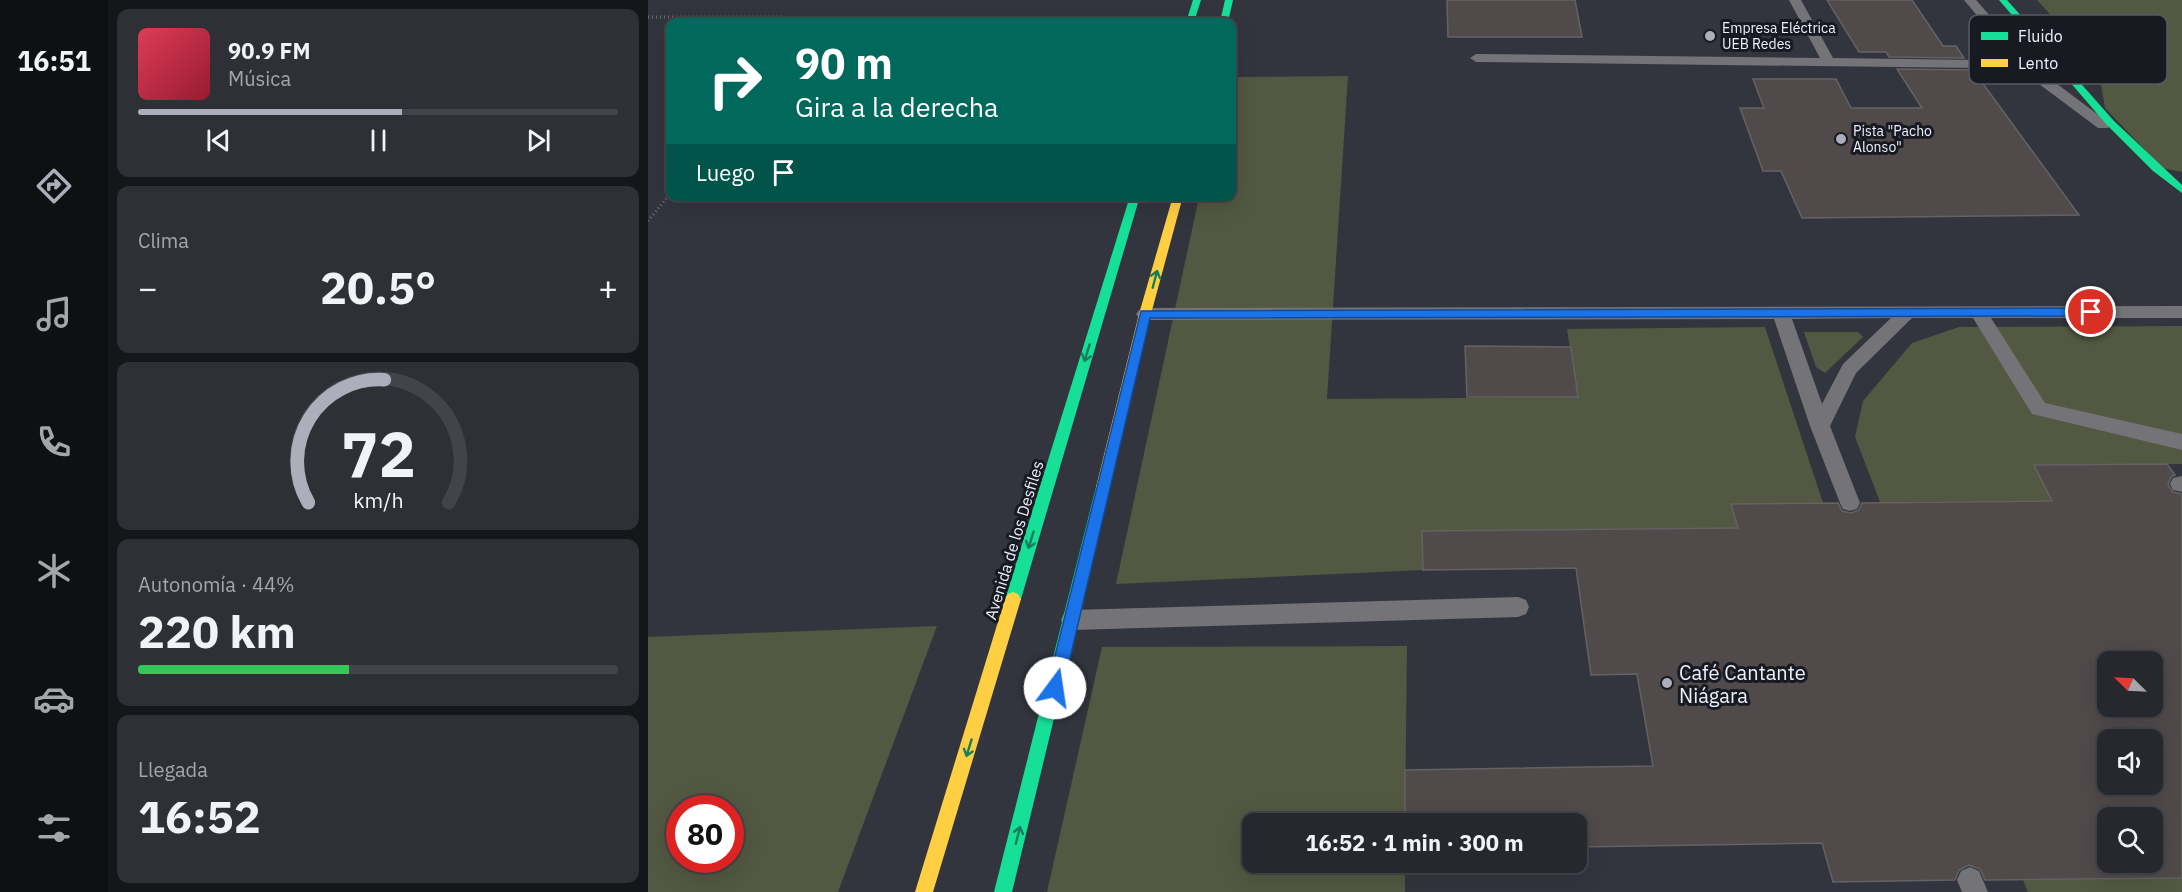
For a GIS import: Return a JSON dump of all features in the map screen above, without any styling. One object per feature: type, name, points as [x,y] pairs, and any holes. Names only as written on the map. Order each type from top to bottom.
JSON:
[{"type":"main road","points":[[1191,18],[1197,0]]},
{"type":"main road","points":[[1225,18],[1230,0]]},
{"type":"main road","points":[[2003,0],[2016,15]]},
{"type":"main road","points":[[2074,84],[2118,136],[2154,169],[2182,190]]},
{"type":"main road","name":"Avenida de los Desfiles","points":[[924,892],[1104,314],[1134,201]]},
{"type":"main road","points":[[1003,892],[1072,620],[1139,314],[1176,201]]},
{"type":"lane","points":[[1795,0],[1829,63]]},
{"type":"lane","points":[[1970,0],[1983,15]]},
{"type":"lane","points":[[1476,58],[1969,64]]},
{"type":"lane","points":[[2048,84],[2118,136]]},
{"type":"lane","points":[[1820,426],[1849,369],[1908,312]]},
{"type":"lane","points":[[1978,312],[2039,410],[2182,442]]},
{"type":"lane","points":[[1139,314],[2182,312]]},
{"type":"lane","points":[[1781,313],[1820,426],[1850,503]]},
{"type":"lane","points":[[1072,620],[1518,607]]},
{"type":"path","points":[[648,17],[785,18]]},
{"type":"path","points":[[648,221],[666,199]]},
{"type":"green space","points":[[2037,0],[2182,0],[2182,172],[2162,168],[2105,108],[2101,84],[2167,84],[2167,15],[2051,15]]},
{"type":"green space","points":[[1348,76],[1327,399],[1578,397],[1567,329],[1765,327],[1823,503],[1732,504],[1738,528],[1423,531],[1423,570],[1116,584],[1198,201],[1236,201],[1236,77]]},
{"type":"green space","points":[[2182,326],[2182,464],[2034,465],[2052,501],[1880,502],[1855,437],[1863,401],[1912,343],[1959,327]]},
{"type":"green space","points":[[1804,332],[1858,332],[1863,337],[1825,373],[1816,367]]},
{"type":"green space","points":[[937,626],[838,892],[648,892],[648,637]]},
{"type":"green space","points":[[1407,646],[1405,813],[1242,813],[1242,873],[1405,873],[1405,892],[1047,892],[1102,647]]},
{"type":"green space","points":[[2182,878],[2182,892],[2028,892],[2023,880]]},
{"type":"building","points":[[1447,0],[1575,0],[1582,37],[1448,37]]},
{"type":"building","points":[[1827,0],[1912,0],[1943,46],[1956,46],[1964,58],[1889,57],[1886,52],[1859,52]]},
{"type":"building","points":[[1897,69],[1969,70],[1969,84],[1983,84],[2079,215],[1802,218],[1781,171],[1763,171],[1740,108],[1764,108],[1753,79],[1836,79],[1851,108],[1922,108]]},
{"type":"building","points":[[1465,346],[1571,347],[1578,397],[1467,397]]},
{"type":"building","points":[[2167,464],[2175,475],[2171,477],[2168,485],[2173,492],[2182,494],[2182,878],[1985,880],[1980,869],[1969,865],[1959,870],[1955,880],[1833,882],[1822,843],[1587,847],[1587,813],[1405,813],[1405,770],[1653,766],[1637,674],[1591,675],[1576,568],[1423,570],[1422,531],[1738,528],[1731,504],[1838,503],[1842,511],[1851,513],[1859,510],[1862,503],[2052,501],[2034,465]]},
{"type":"traffic: fast","points":[[1191,18],[1197,0]]},
{"type":"traffic: fast","points":[[1225,18],[1229,0]]},
{"type":"traffic: fast","points":[[2003,0],[2016,15]]},
{"type":"traffic: fast","points":[[2074,84],[2133,147],[2182,190]]},
{"type":"traffic: fast","points":[[1013,599],[1133,201]]},
{"type":"traffic: fast","points":[[1003,892],[1103,487]]},
{"type":"traffic: slow","points":[[1103,487],[1145,314],[1177,201]]},
{"type":"traffic: slow","points":[[924,892],[1013,599]]},
{"type":"place","name":"Empresa Eléctrica UEB Redes","points":[[1710,36]]},
{"type":"place","name":"Pista \"Pacho Alonso\"","points":[[1841,139]]},
{"type":"place","name":"Café Cantante Niágara","points":[[1667,683]]},
{"type":"route","points":[[1055,688],[1145,314],[2091,312]]}]
